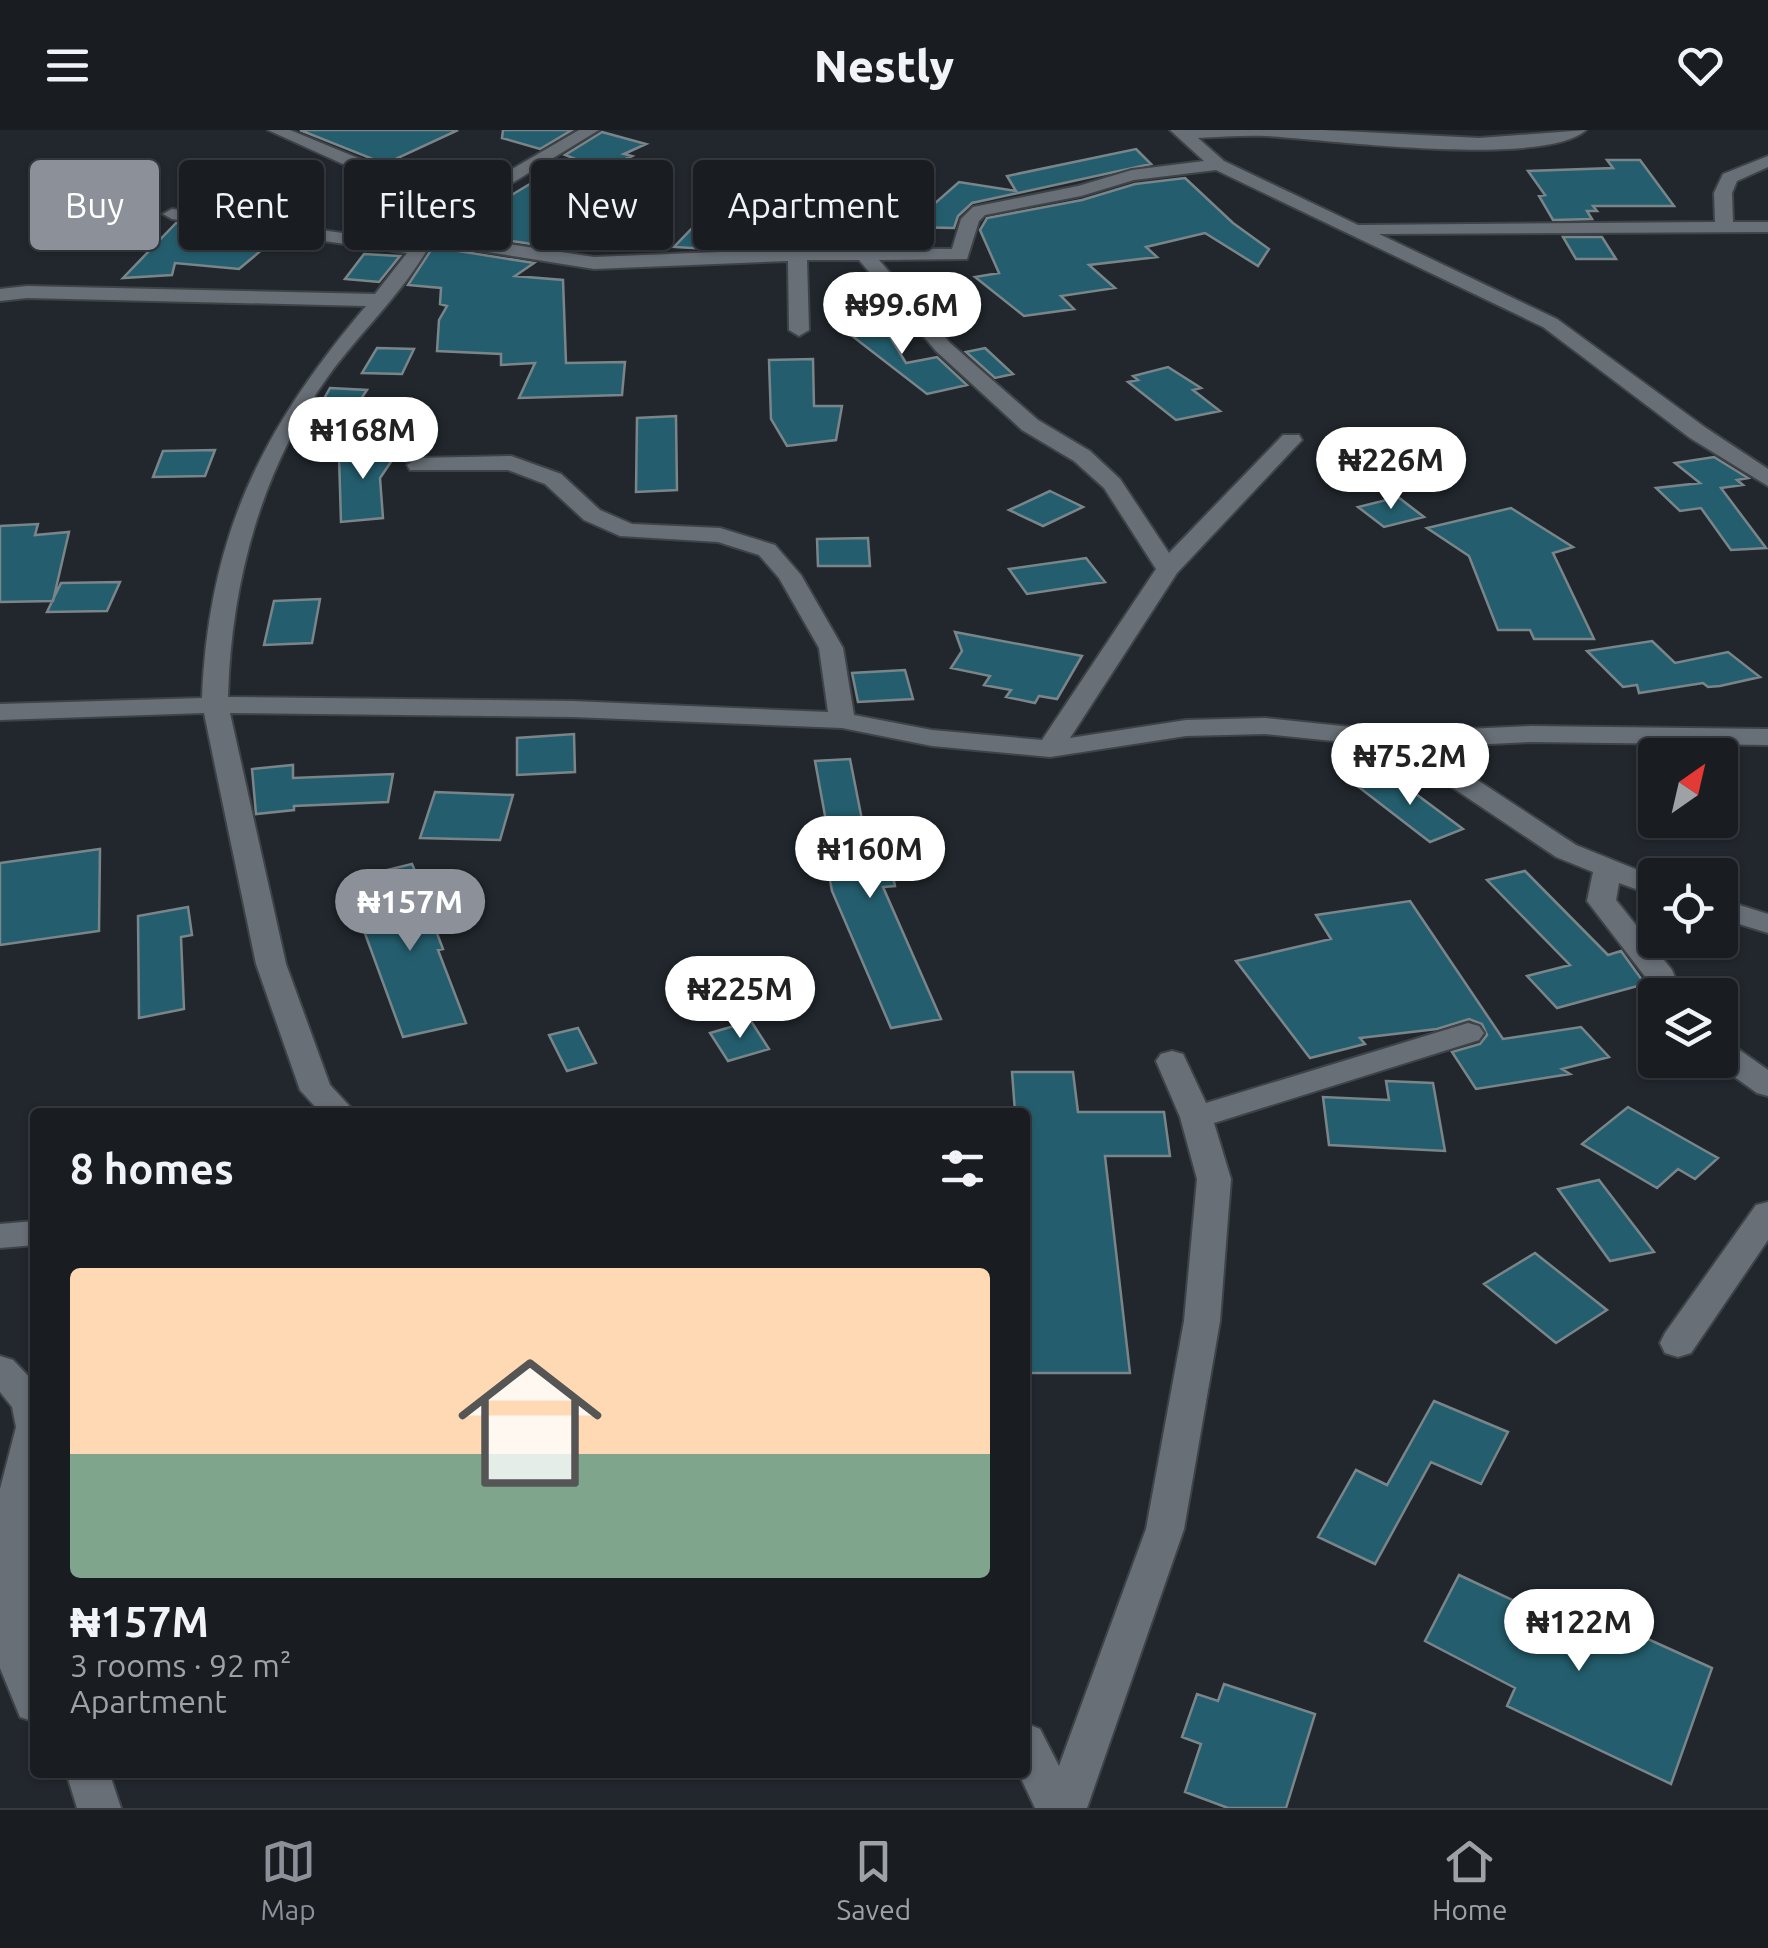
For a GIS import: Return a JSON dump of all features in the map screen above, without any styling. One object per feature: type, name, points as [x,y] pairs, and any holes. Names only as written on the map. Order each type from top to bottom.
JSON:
[{"type":"street","points":[[276,130],[346,160]]},
{"type":"street","points":[[511,177],[591,130]]},
{"type":"street","points":[[1181,132],[1258,131],[1473,142],[1550,141],[1572,136],[1578,130]]},
{"type":"street","points":[[1181,132],[1218,165],[1550,323],[1698,433],[1768,479]]},
{"type":"street","points":[[1724,226],[1723,192],[1728,178],[1768,160]]},
{"type":"street","points":[[482,250],[594,263],[797,255],[960,255],[970,220],[979,211],[1132,175],[1218,165]]},
{"type":"street","points":[[172,214],[344,233]]},
{"type":"street","points":[[1356,229],[1768,227]]},
{"type":"street","points":[[318,1105],[270,964],[215,704],[217,645],[232,559],[256,493],[303,400],[418,250]]},
{"type":"street","points":[[797,255],[800,330]]},
{"type":"street","points":[[866,257],[943,347],[1030,425],[1082,456],[1112,484],[1168,570]]},
{"type":"street","points":[[0,295],[27,292],[377,300]]},
{"type":"street","points":[[1050,749],[1168,570],[1233,496],[1290,440]]},
{"type":"street","points":[[418,465],[511,462],[553,479],[592,516],[628,531],[720,535],[767,550],[789,574],[831,648],[842,720]]},
{"type":"street","points":[[0,712],[215,704],[572,709],[842,720],[932,738],[1050,749],[1186,728],[1265,726],[1399,740],[1530,734],[1768,737]]},
{"type":"street","points":[[1399,740],[1566,851],[1638,880]]},
{"type":"street","points":[[1608,870],[1601,901],[1662,978]]},
{"type":"street","points":[[1738,914],[1768,924]]},
{"type":"street","points":[[1196,1116],[1468,1033]]},
{"type":"street","points":[[1061,1808],[1165,1529],[1202,1321],[1214,1178],[1196,1116],[1172,1061]]},
{"type":"street","points":[[1738,1064],[1768,1085]]},
{"type":"street","points":[[1678,1343],[1768,1214]]},
{"type":"street","points":[[0,1236],[30,1233]]},
{"type":"street","points":[[0,1370],[14,1380],[30,1412]]},
{"type":"street","points":[[30,1438],[13,1515],[1,1600],[17,1679],[30,1697]]},
{"type":"street","points":[[1030,1751],[1061,1808]]},
{"type":"street","points":[[89,1778],[99,1808]]},
{"type":"building","points":[[300,130],[458,130],[394,160],[375,160]]},
{"type":"building","points":[[503,130],[572,130],[540,149],[502,138]]},
{"type":"building","points":[[602,132],[646,144],[624,154],[632,156],[624,160],[570,160],[573,158],[565,155]]},
{"type":"building","points":[[1136,149],[1151,164],[972,203],[958,216],[954,228],[934,228],[934,204],[959,182],[1016,191],[1007,176]]},
{"type":"building","points":[[1607,160],[1640,160],[1674,206],[1593,206],[1597,211],[1587,211],[1592,219],[1553,220],[1539,196],[1545,195],[1528,171],[1613,168]]},
{"type":"building","points":[[1185,178],[1233,223],[1269,249],[1258,266],[1205,233],[1146,247],[1157,257],[1089,265],[1115,288],[1061,296],[1074,309],[1024,316],[975,277],[999,273],[980,230],[987,218],[1082,200],[1135,184]]},
{"type":"building","points":[[531,183],[531,244],[511,241],[511,195]]},
{"type":"building","points":[[176,223],[179,250],[262,250],[239,269],[175,263],[172,275],[123,278],[150,250],[159,250],[159,241]]},
{"type":"building","points":[[693,227],[693,248],[674,247]]},
{"type":"building","points":[[1563,237],[1602,237],[1616,259],[1576,259]]},
{"type":"building","points":[[431,250],[534,263],[515,276],[563,280],[566,363],[625,362],[622,395],[519,398],[535,363],[501,365],[501,354],[437,351],[439,320],[447,306],[440,304],[441,288],[408,285]]},
{"type":"building","points":[[364,254],[400,256],[379,282],[345,279]]},
{"type":"building","points":[[878,317],[906,363],[937,357],[967,385],[927,394],[834,322]]},
{"type":"building","points":[[377,348],[414,349],[402,374],[362,373]]},
{"type":"building","points":[[985,348],[1013,374],[995,378],[966,352]]},
{"type":"building","points":[[813,359],[814,406],[842,406],[836,440],[787,446],[771,419],[769,360]]},
{"type":"building","points":[[1168,367],[1201,388],[1193,390],[1220,411],[1176,420],[1128,382],[1138,380],[1133,376]]},
{"type":"building","points":[[330,388],[367,390],[331,444],[299,443]]},
{"type":"building","points":[[676,416],[677,490],[636,492],[637,418]]},
{"type":"building","points":[[346,446],[399,450],[380,478],[383,518],[341,522],[339,456]]},
{"type":"building","points":[[215,450],[205,476],[153,477],[163,451]]},
{"type":"building","points":[[1714,457],[1748,478],[1737,480],[1743,485],[1721,488],[1766,548],[1731,550],[1701,508],[1680,511],[1656,488],[1700,483],[1675,463]]},
{"type":"building","points":[[1050,491],[1083,507],[1043,526],[1009,510]]},
{"type":"building","points":[[1398,497],[1424,517],[1384,527],[1358,507]]},
{"type":"building","points":[[1511,508],[1573,547],[1553,553],[1594,639],[1534,639],[1530,630],[1498,630],[1469,556],[1427,528]]},
{"type":"building","points":[[38,524],[35,535],[69,532],[53,601],[0,602],[0,526]]},
{"type":"building","points":[[868,538],[870,566],[818,566],[817,539]]},
{"type":"building","points":[[1086,558],[1105,582],[1027,594],[1009,569]]},
{"type":"building","points":[[120,582],[107,611],[47,612],[61,583]]},
{"type":"building","points":[[320,599],[312,643],[264,645],[274,601]]},
{"type":"building","points":[[955,632],[1082,656],[1057,699],[1039,696],[1035,703],[1006,697],[1011,690],[984,685],[990,676],[951,668],[962,651]]},
{"type":"building","points":[[1652,641],[1675,663],[1728,652],[1760,677],[1720,686],[1708,687],[1703,683],[1639,693],[1637,685],[1623,687],[1587,651]]},
{"type":"building","points":[[905,670],[913,699],[858,702],[852,673]]},
{"type":"building","points":[[574,734],[575,772],[517,775],[517,738]]},
{"type":"building","points":[[850,759],[866,840],[885,839],[895,886],[883,887],[941,1019],[891,1028],[832,891],[823,843],[830,843],[815,761]]},
{"type":"building","points":[[293,765],[293,778],[393,774],[388,802],[294,806],[294,810],[256,814],[252,769]]},
{"type":"building","points":[[1389,774],[1463,829],[1430,842],[1356,785]]},
{"type":"building","points":[[435,792],[513,795],[500,840],[420,838]]},
{"type":"building","points":[[100,849],[99,931],[0,945],[0,863]]},
{"type":"building","points":[[412,864],[427,898],[424,899],[443,949],[438,950],[466,1023],[403,1037],[360,920],[383,915],[366,875]]},
{"type":"building","points":[[1525,871],[1608,955],[1621,951],[1641,978],[1638,986],[1557,1008],[1527,976],[1570,965],[1487,880]]},
{"type":"building","points":[[1410,901],[1503,1039],[1581,1027],[1609,1057],[1562,1069],[1570,1074],[1476,1089],[1452,1052],[1480,1044],[1487,1035],[1482,1024],[1469,1019],[1437,1029],[1360,1038],[1365,1044],[1310,1058],[1236,961],[1331,939],[1316,915]]},
{"type":"building","points":[[188,907],[192,935],[181,937],[184,1009],[139,1018],[138,916]]},
{"type":"building","points":[[751,1021],[769,1049],[728,1061],[710,1033]]},
{"type":"building","points":[[578,1028],[596,1063],[567,1071],[549,1035]]},
{"type":"building","points":[[1012,1072],[1073,1072],[1078,1112],[1164,1112],[1170,1156],[1105,1156],[1130,1373],[1030,1373],[1030,1108],[1015,1108]]},
{"type":"building","points":[[1386,1081],[1433,1083],[1445,1151],[1329,1145],[1323,1097],[1389,1100]]},
{"type":"building","points":[[1628,1107],[1718,1158],[1695,1179],[1678,1169],[1657,1188],[1582,1144]]},
{"type":"building","points":[[1599,1180],[1654,1252],[1610,1261],[1558,1189]]},
{"type":"building","points":[[1535,1253],[1607,1310],[1556,1343],[1484,1284]]},
{"type":"building","points":[[1434,1401],[1508,1432],[1481,1484],[1431,1462],[1375,1564],[1318,1537],[1356,1470],[1387,1485]]},
{"type":"building","points":[[1459,1575],[1549,1617],[1557,1598],[1712,1668],[1671,1784],[1507,1706],[1515,1688],[1425,1641]]},
{"type":"building","points":[[1224,1684],[1315,1714],[1286,1808],[1228,1808],[1185,1792],[1201,1744],[1182,1737],[1197,1694],[1218,1701]]}]
